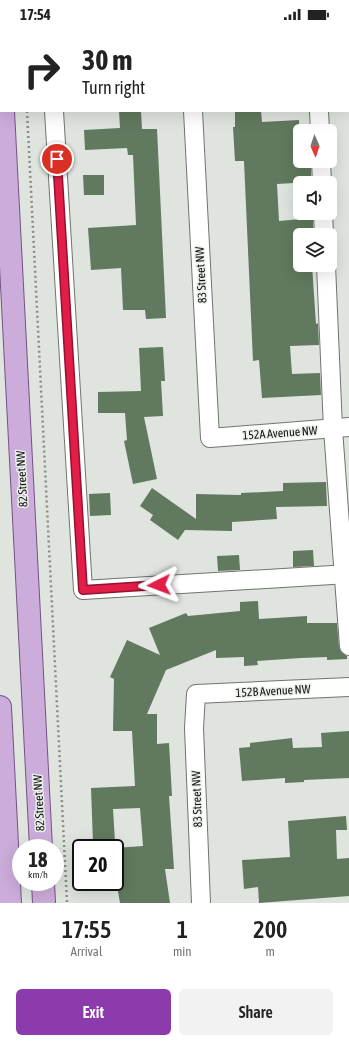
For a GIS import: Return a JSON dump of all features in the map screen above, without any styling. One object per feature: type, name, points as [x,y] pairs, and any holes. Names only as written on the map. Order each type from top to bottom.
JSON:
[{"type":"main road","name":"82 Street NW","points":[[3,112],[41,839]]},
{"type":"main road","points":[[0,707],[1,759],[10,903]]},
{"type":"main road","points":[[43,891],[44,903]]},
{"type":"street","points":[[54,112],[83,590],[346,574]]},
{"type":"street","name":"83 Street NW","points":[[192,112],[210,438]]},
{"type":"street","points":[[319,112],[320,124]]},
{"type":"street","points":[[327,272],[341,428],[349,646]]},
{"type":"street","name":"152A Avenue NW","points":[[210,438],[341,428]]},
{"type":"street","name":"152B Avenue NW","points":[[196,694],[349,687]]},
{"type":"street","name":"83 Street NW","points":[[196,694],[194,728],[201,903]]},
{"type":"path","points":[[27,112],[67,903]]},
{"type":"building","points":[[119,112],[141,112],[142,129],[157,129],[166,318],[146,319],[145,310],[123,310],[121,268],[91,270],[88,228],[136,225],[133,155],[128,155],[127,148],[85,150],[84,130],[120,128]]},
{"type":"building","points":[[235,112],[261,112],[262,122],[299,120],[299,124],[293,124],[293,168],[311,168],[311,176],[293,176],[293,183],[277,184],[279,221],[313,220],[313,228],[293,228],[293,272],[312,272],[319,345],[290,346],[292,374],[320,373],[321,395],[262,398],[259,360],[253,361],[244,161],[235,161],[233,127],[235,127]]},
{"type":"building","points":[[83,175],[104,175],[104,195],[84,195]]},
{"type":"building","points":[[163,347],[165,381],[161,381],[163,416],[144,417],[157,479],[133,484],[124,441],[127,440],[125,413],[98,413],[98,392],[141,391],[139,348]]},
{"type":"building","points":[[326,482],[327,506],[276,507],[277,519],[232,522],[232,531],[185,530],[178,540],[150,520],[153,515],[140,506],[152,488],[196,519],[196,494],[241,495],[241,493],[283,491],[283,483]]},
{"type":"building","points":[[110,493],[111,515],[90,516],[89,494]]},
{"type":"building","points":[[313,550],[314,566],[293,567],[293,551]]},
{"type":"building","points":[[239,555],[240,570],[218,571],[217,556]]},
{"type":"building","points":[[258,601],[259,619],[307,616],[307,623],[337,623],[339,647],[341,652],[347,656],[347,659],[327,660],[327,657],[301,658],[257,661],[258,665],[244,666],[244,657],[216,658],[216,650],[166,670],[147,714],[157,714],[157,744],[169,743],[172,796],[169,796],[174,869],[165,869],[170,903],[120,903],[118,891],[124,891],[124,847],[143,846],[140,808],[113,809],[115,839],[93,839],[91,788],[135,786],[132,731],[113,731],[114,679],[110,677],[127,640],[160,655],[149,628],[186,613],[188,616],[240,611],[240,602]]},
{"type":"building","points":[[349,731],[349,778],[304,780],[304,782],[285,783],[285,778],[242,781],[239,748],[250,747],[250,743],[292,738],[293,748],[322,747],[321,733]]},
{"type":"building","points":[[346,816],[347,830],[336,830],[337,859],[349,858],[349,896],[259,903],[258,887],[244,889],[242,860],[290,857],[288,821]]},
{"type":"route","points":[[57,159],[83,590],[159,585]]}]
